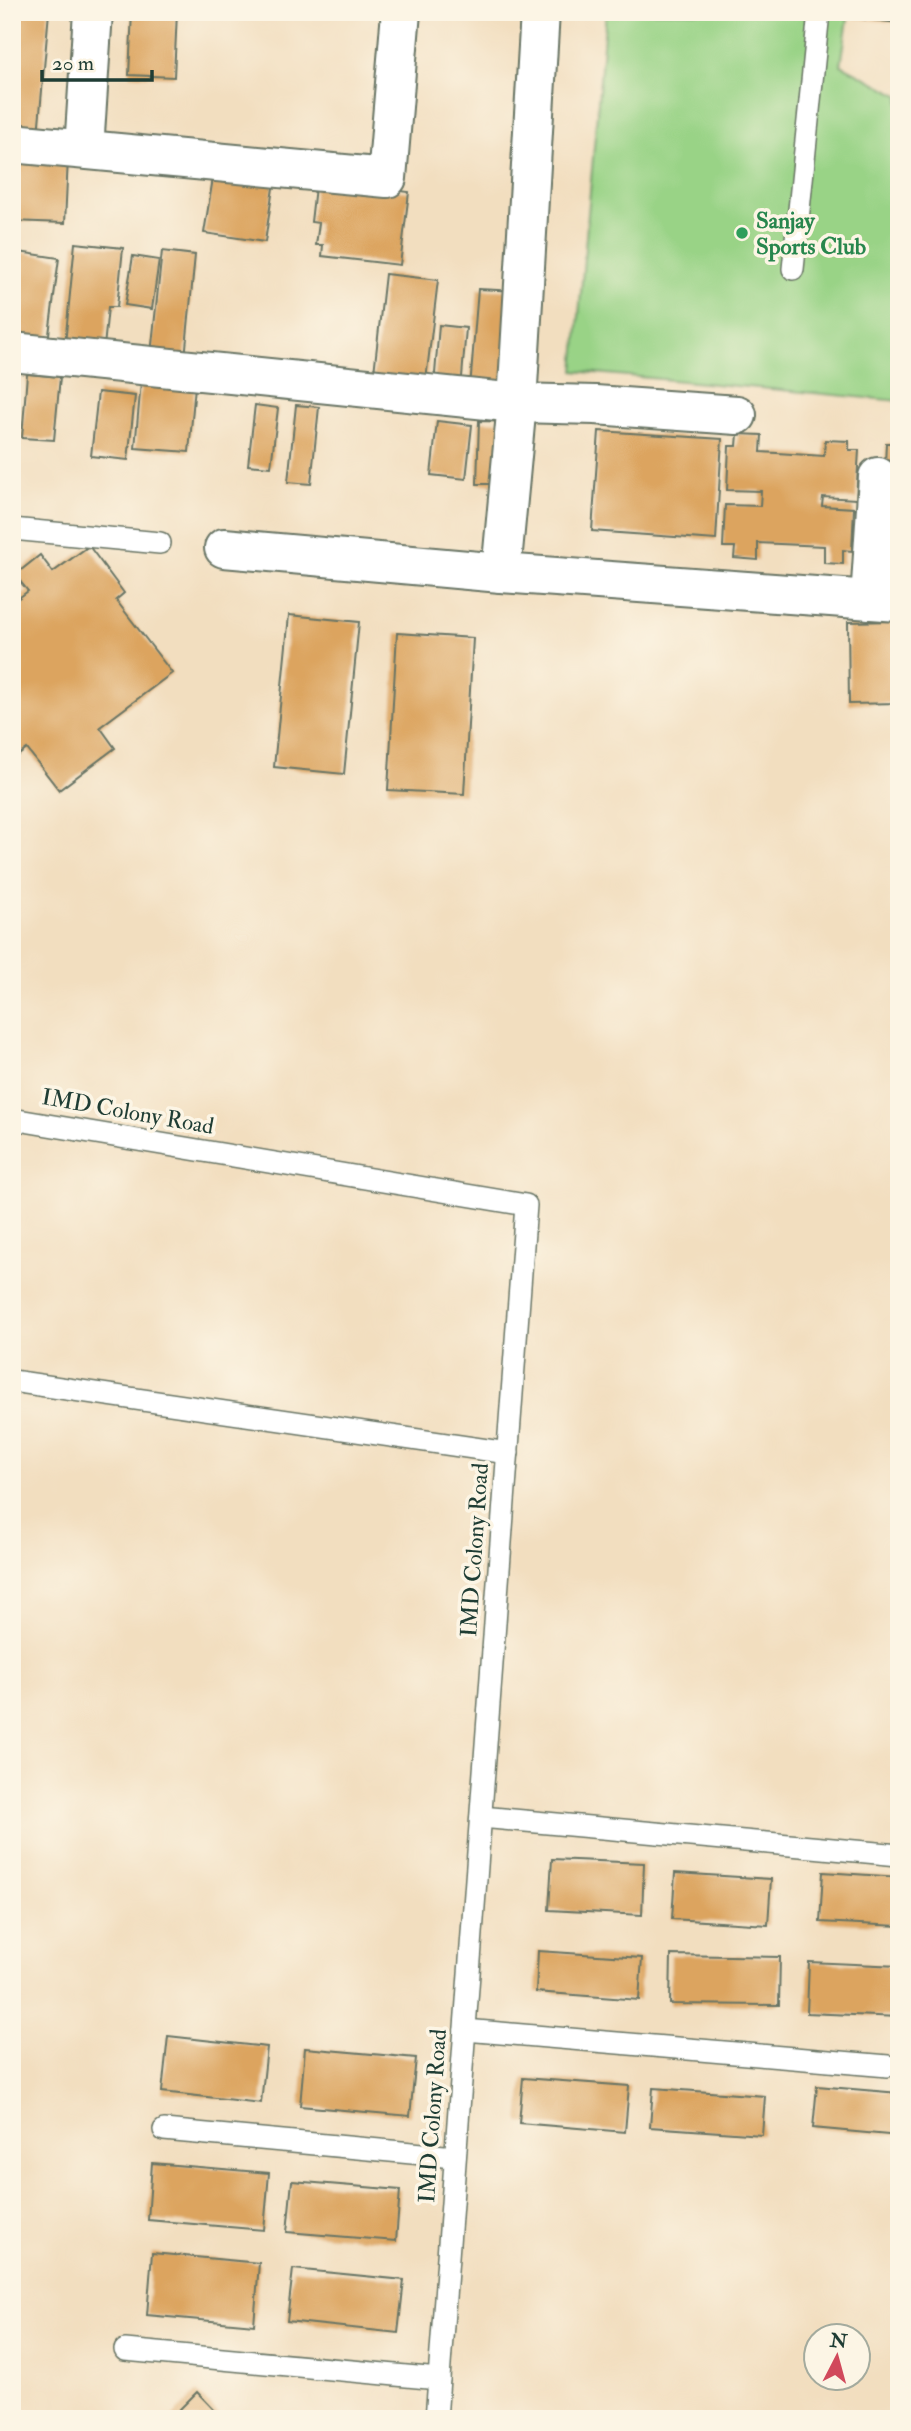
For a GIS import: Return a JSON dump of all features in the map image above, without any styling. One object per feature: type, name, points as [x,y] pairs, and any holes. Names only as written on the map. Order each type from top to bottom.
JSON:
[{"type":"street","points":[[84,149],[93,12]]},
{"type":"street","points":[[12,143],[387,178],[401,12]]},
{"type":"street","points":[[501,573],[517,403],[540,12]]},
{"type":"street","points":[[12,352],[517,403],[595,405],[737,415]]},
{"type":"street","points":[[224,548],[501,573],[885,601],[878,477]]},
{"type":"lane","points":[[793,269],[819,12]]},
{"type":"lane","points":[[12,529],[160,544]]},
{"type":"lane","name":"IMD Colony Road","points":[[12,1119],[526,1205],[436,2419]]},
{"type":"lane","points":[[12,1381],[508,1453]]},
{"type":"lane","points":[[481,1817],[899,1855]]},
{"type":"lane","points":[[464,2030],[888,2066]]},
{"type":"lane","points":[[164,2130],[455,2157]]},
{"type":"lane","points":[[125,2350],[439,2379]]},
{"type":"green space","name":"Sanjay Sports Club","points":[[606,12],[849,12],[841,65],[899,95],[899,401],[574,371]]},
{"type":"building","points":[[12,12],[49,12],[38,135],[12,133]]},
{"type":"building","points":[[132,12],[177,12],[174,77],[129,75]]},
{"type":"building","points":[[853,12],[899,12],[899,23],[853,18]]},
{"type":"building","points":[[12,155],[68,157],[65,223],[12,221]]},
{"type":"building","points":[[214,172],[274,181],[265,242],[204,233]]},
{"type":"building","points":[[329,182],[409,192],[400,265],[322,256],[323,245],[316,245],[319,223],[311,222],[315,187]]},
{"type":"building","points":[[75,243],[123,248],[117,307],[108,307],[104,347],[65,344]]},
{"type":"building","points":[[12,251],[59,258],[48,342],[12,337]]},
{"type":"building","points":[[162,251],[195,255],[185,358],[151,354]]},
{"type":"building","points":[[133,256],[159,260],[152,309],[125,305]]},
{"type":"building","points":[[385,274],[438,280],[425,388],[373,382]]},
{"type":"building","points":[[478,289],[517,291],[509,391],[470,388]]},
{"type":"building","points":[[439,325],[466,328],[461,389],[434,386]]},
{"type":"building","points":[[142,371],[196,375],[189,452],[135,448]]},
{"type":"building","points":[[27,374],[60,377],[54,440],[22,438]]},
{"type":"building","points":[[98,392],[135,396],[128,460],[91,456]]},
{"type":"building","points":[[255,405],[278,408],[271,467],[248,465]]},
{"type":"building","points":[[296,405],[319,407],[311,484],[288,482]]},
{"type":"building","points":[[437,421],[472,425],[466,479],[431,475]]},
{"type":"building","points":[[479,421],[512,422],[507,484],[477,484]]},
{"type":"building","points":[[599,431],[722,439],[716,540],[592,531]]},
{"type":"building","points":[[738,434],[762,435],[761,452],[824,456],[825,440],[849,441],[849,450],[859,450],[856,499],[823,497],[822,506],[854,508],[852,551],[843,550],[843,564],[824,563],[824,546],[758,543],[758,560],[734,558],[735,547],[723,547],[725,505],[760,506],[761,491],[727,490],[729,446],[737,446]]},
{"type":"building","points":[[886,443],[899,443],[899,558],[881,557]]},
{"type":"building","points":[[89,546],[124,593],[116,600],[172,673],[100,727],[115,748],[59,790],[27,749],[12,760],[12,603],[28,591],[15,575],[40,555],[53,572]]},
{"type":"building","points":[[289,615],[359,622],[344,774],[274,767]]},
{"type":"building","points":[[899,621],[899,703],[849,704],[848,622]]},
{"type":"building","points":[[397,633],[473,638],[464,794],[388,790]]},
{"type":"building","points":[[552,1859],[644,1863],[642,1915],[549,1910]]},
{"type":"building","points":[[823,1872],[899,1877],[899,1926],[820,1922]]},
{"type":"building","points":[[675,1873],[771,1879],[768,1925],[672,1919]]},
{"type":"building","points":[[538,1951],[642,1958],[639,2000],[536,1992]]},
{"type":"building","points":[[671,1955],[780,1957],[779,2005],[670,2004]]},
{"type":"building","points":[[809,1962],[899,1966],[899,2017],[807,2013]]},
{"type":"building","points":[[168,2036],[267,2047],[261,2103],[162,2092]]},
{"type":"building","points":[[305,2048],[416,2058],[410,2116],[300,2106]]},
{"type":"building","points":[[523,2078],[629,2086],[625,2132],[519,2123]]},
{"type":"building","points":[[817,2086],[899,2093],[899,2136],[813,2128]]},
{"type":"building","points":[[653,2088],[765,2096],[762,2135],[650,2127]]},
{"type":"building","points":[[152,2163],[269,2173],[264,2230],[148,2220]]},
{"type":"building","points":[[292,2181],[400,2190],[396,2241],[287,2232]]},
{"type":"building","points":[[152,2253],[259,2263],[254,2325],[147,2315]]},
{"type":"building","points":[[293,2269],[404,2280],[398,2333],[287,2321]]},
{"type":"building","points":[[197,2392],[223,2419],[170,2419]]},
{"type":"place","name":"Sanjay Sports Club","points":[[742,233]]}]
